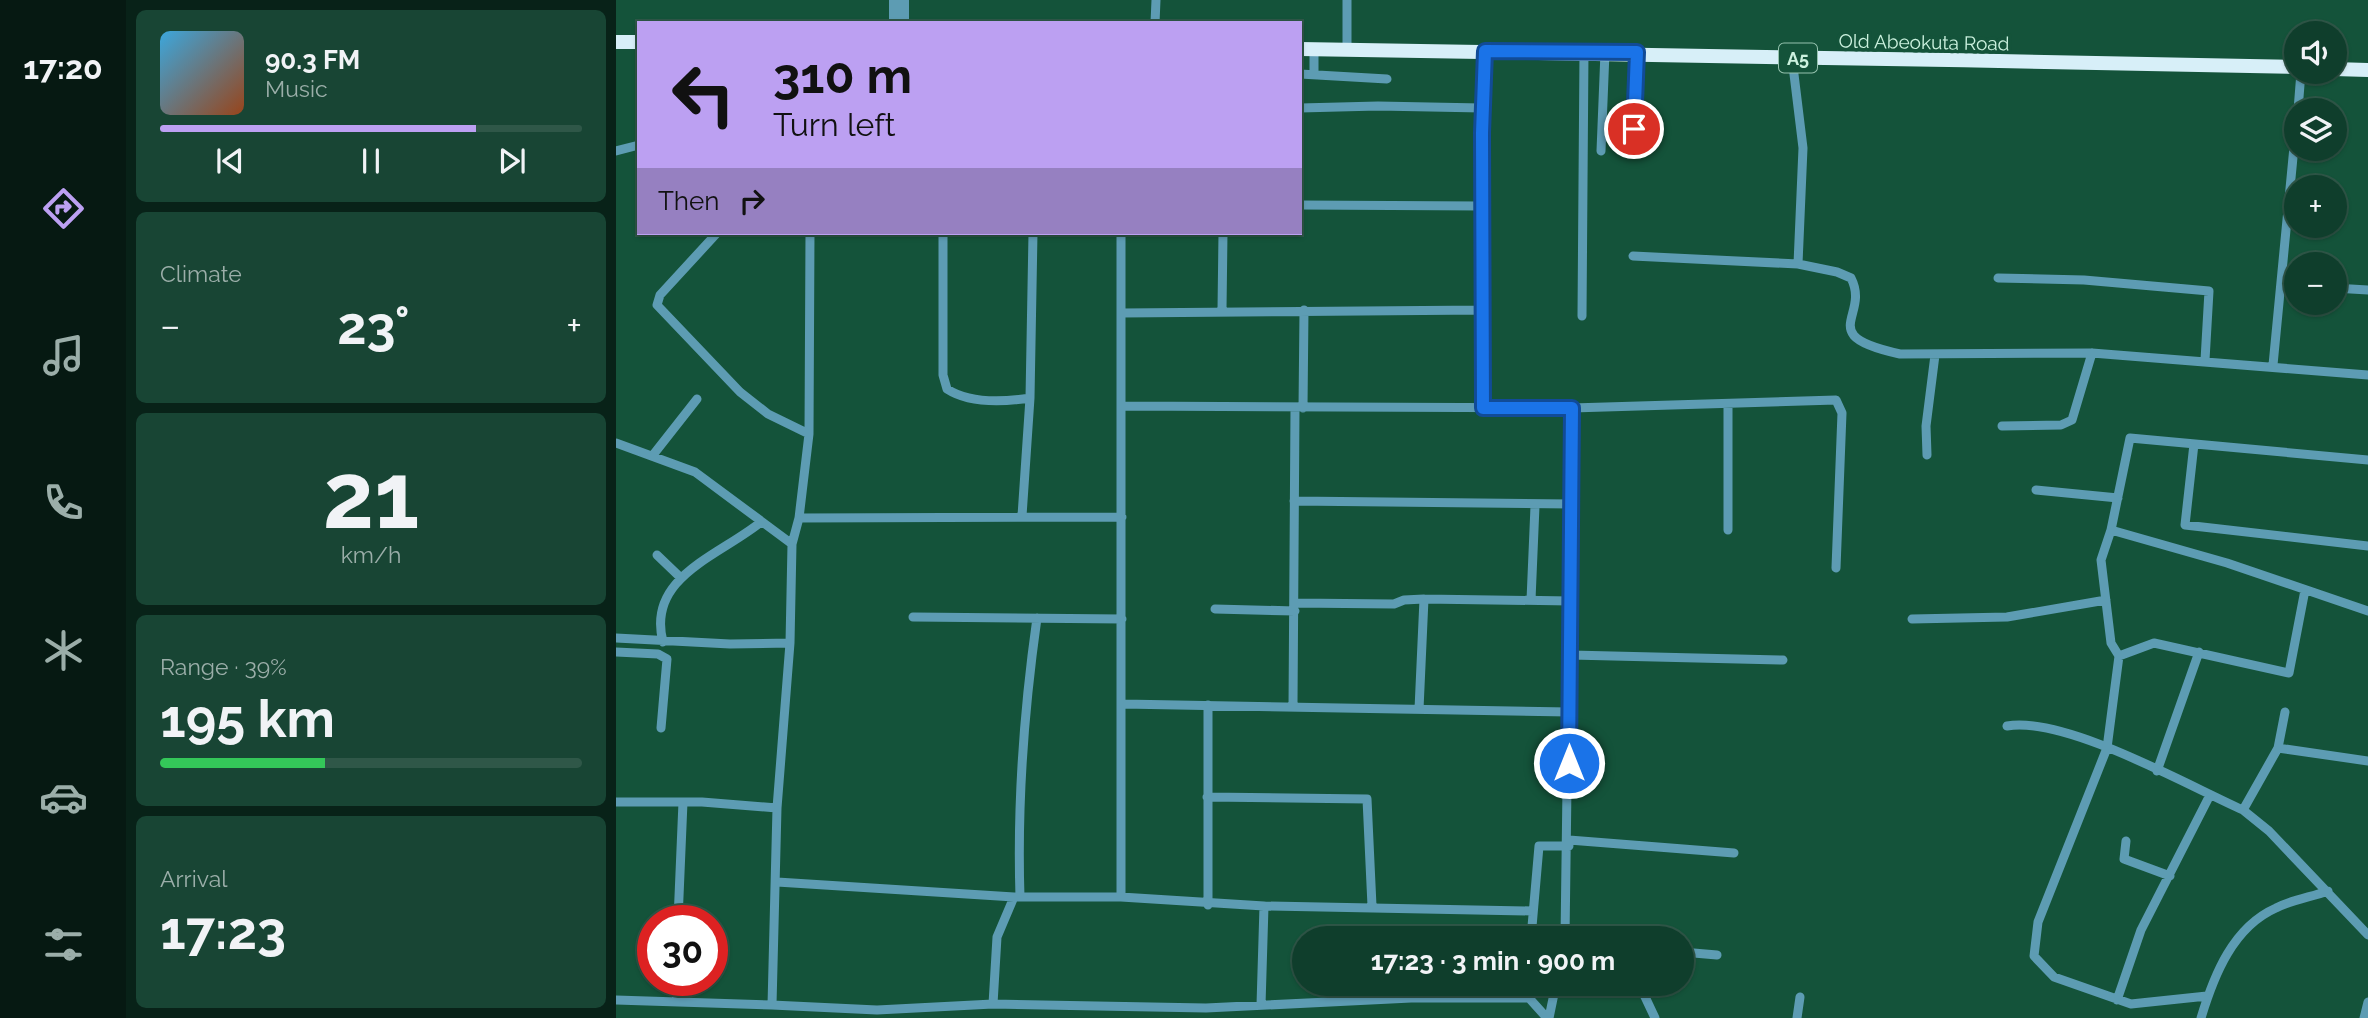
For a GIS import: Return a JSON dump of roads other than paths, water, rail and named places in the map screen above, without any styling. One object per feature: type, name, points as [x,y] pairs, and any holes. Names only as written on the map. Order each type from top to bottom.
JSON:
[{"type":"highway","points":[[616,42],[637,42]]},
{"type":"highway","name":"Old Abeokuta Road","points":[[1307,49],[1584,51],[1792,58],[2284,67]]},
{"type":"highway","points":[[2347,69],[2368,70]]},
{"type":"street","points":[[894,0],[894,21]]},
{"type":"street","points":[[904,0],[904,21]]},
{"type":"street","points":[[1156,5],[1164,0]]},
{"type":"street","points":[[1347,0],[1347,49]]},
{"type":"street","points":[[1307,49],[1314,74]]},
{"type":"street","points":[[1483,408],[1482,108],[1485,51]]},
{"type":"street","points":[[1582,316],[1584,51]]},
{"type":"street","points":[[1601,151],[1605,52]]},
{"type":"street","points":[[1602,131],[1634,129],[1637,52]]},
{"type":"street","points":[[1792,58],[1803,148],[1798,264]]},
{"type":"street","points":[[1302,74],[1387,79]]},
{"type":"street","points":[[1302,108],[1482,108]]},
{"type":"street","points":[[616,151],[637,146]]},
{"type":"street","points":[[2273,365],[2293,161]]},
{"type":"street","points":[[1302,205],[1482,206]]},
{"type":"street","points":[[715,235],[660,295],[657,305],[740,392],[768,414],[809,434]]},
{"type":"street","points":[[772,1005],[777,808],[790,643],[792,544],[799,519],[809,434],[809,235]]},
{"type":"street","points":[[943,235],[943,375],[947,389],[961,396],[993,401],[1030,398]]},
{"type":"street","points":[[1022,516],[1030,398],[1033,235]]},
{"type":"street","points":[[1121,235],[1121,897]]},
{"type":"street","points":[[1222,310],[1223,235]]},
{"type":"street","points":[[1633,256],[1798,264],[1836,272],[1851,278],[1854,291],[1849,326],[1859,340],[1869,347],[1900,354],[2092,353],[2273,365],[2368,375]]},
{"type":"street","points":[[1998,278],[2084,280],[2209,291],[2205,360]]},
{"type":"street","points":[[2347,289],[2368,290]]},
{"type":"street","points":[[1122,313],[1222,310],[1484,310]]},
{"type":"street","points":[[1293,706],[1294,501],[1304,310]]},
{"type":"street","points":[[2001,426],[2061,425],[2072,420],[2092,353]]},
{"type":"street","points":[[1927,455],[1926,426],[1935,355]]},
{"type":"street","points":[[653,455],[697,399]]},
{"type":"street","points":[[1122,405],[1572,408],[1839,402],[1842,413],[1836,568]]},
{"type":"street","points":[[1728,404],[1728,530]]},
{"type":"street","points":[[1566,926],[1569,843],[1572,408]]},
{"type":"street","points":[[2207,996],[2143,1004],[2117,1000],[2054,977],[2034,956],[2038,922],[2107,748],[2119,656],[2111,643],[2101,560],[2104,544],[2111,530],[2130,438],[2368,460]]},
{"type":"street","points":[[2194,444],[2185,524],[2368,547]]},
{"type":"street","points":[[616,456],[619,445],[695,472],[792,544]]},
{"type":"street","points":[[2036,490],[2118,498]]},
{"type":"street","points":[[1294,501],[1535,506],[1570,504]]},
{"type":"street","points":[[1531,600],[1535,506]]},
{"type":"street","points":[[799,519],[1122,517]]},
{"type":"street","points":[[663,642],[659,611],[667,595],[681,578],[761,522]]},
{"type":"street","points":[[2111,530],[2227,563],[2368,611]]},
{"type":"street","points":[[657,555],[681,578]]},
{"type":"street","points":[[2119,656],[2154,643],[2289,673],[2305,590]]},
{"type":"street","points":[[1215,609],[1394,604],[1404,600],[1424,599],[1571,601]]},
{"type":"street","points":[[1419,709],[1424,599]]},
{"type":"street","points":[[1912,619],[2007,617],[2106,600]]},
{"type":"street","points":[[914,617],[1122,619]]},
{"type":"street","points":[[993,1004],[997,937],[1017,897],[1027,705],[1037,618]]},
{"type":"street","points":[[616,638],[663,642],[790,643]]},
{"type":"street","points":[[616,652],[658,654],[667,659],[662,728]]},
{"type":"street","points":[[2157,771],[2199,652]]},
{"type":"street","points":[[1571,655],[1783,660]]},
{"type":"street","points":[[1123,704],[1569,712]]},
{"type":"street","points":[[1208,705],[1208,905]]},
{"type":"street","points":[[2243,810],[2278,748],[2285,712]]},
{"type":"street","points":[[2007,726],[2037,726],[2107,748],[2243,810],[2269,831],[2368,934]]},
{"type":"street","points":[[2278,748],[2368,761]]},
{"type":"street","points":[[2117,1000],[2141,930],[2210,795]]},
{"type":"street","points":[[1207,797],[1367,799],[1372,906]]},
{"type":"street","points":[[616,803],[683,802],[777,808]]},
{"type":"street","points":[[679,905],[683,802]]},
{"type":"street","points":[[2126,841],[2124,859],[2170,876]]},
{"type":"street","points":[[1531,926],[1539,846],[1569,843],[1734,853]]},
{"type":"street","points":[[777,882],[1017,897],[1121,897],[1208,905],[1532,911]]},
{"type":"street","points":[[2200,1018],[2207,996],[2234,942],[2252,922],[2276,908],[2328,891]]},
{"type":"street","points":[[1261,1004],[1264,906]]},
{"type":"street","points":[[1694,953],[1717,955]]},
{"type":"street","points":[[677,996],[677,1001]]},
{"type":"street","points":[[1548,1018],[1553,996]]},
{"type":"street","points":[[1645,996],[1655,1018]]},
{"type":"street","points":[[1797,1018],[1800,997]]},
{"type":"street","points":[[616,1000],[772,1005],[876,1014],[948,1013],[993,1004],[1132,1013],[1206,1013],[1261,1004],[1411,998],[1529,998],[1548,1018]]},
{"type":"street","points":[[2364,1018],[2368,1002]]}]
